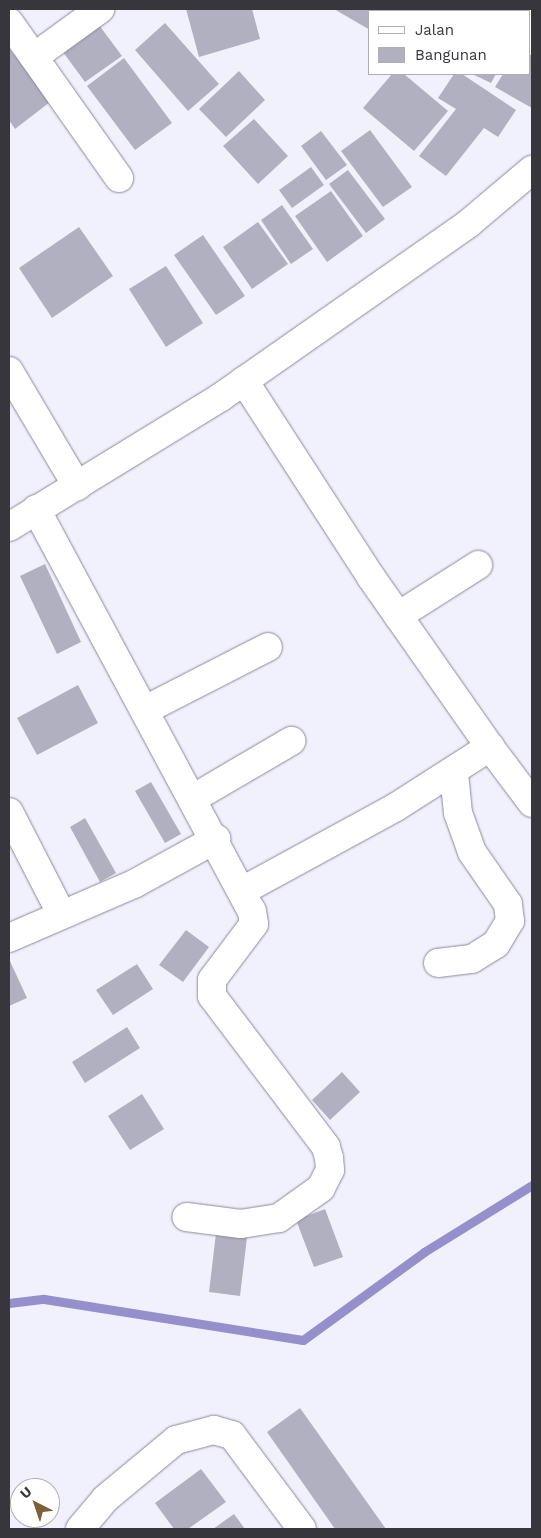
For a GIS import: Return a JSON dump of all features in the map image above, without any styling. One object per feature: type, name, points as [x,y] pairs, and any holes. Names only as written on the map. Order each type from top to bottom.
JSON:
[{"type":"street","points":[[34,57],[100,9]]},
{"type":"street","points":[[9,22],[119,178]]},
{"type":"street","points":[[9,527],[244,381],[468,224],[532,170]]},
{"type":"street","points":[[9,371],[77,486]]},
{"type":"street","points":[[244,381],[398,616],[490,747],[532,803]]},
{"type":"street","points":[[36,509],[216,839],[242,891],[254,924],[212,980],[212,996],[326,1147],[330,1170],[322,1188],[302,1206],[260,1224],[186,1217]]},
{"type":"street","points":[[398,616],[478,564]]},
{"type":"street","points":[[145,710],[268,647]]},
{"type":"street","points":[[194,798],[291,741]]},
{"type":"street","points":[[242,891],[454,773],[490,747]]},
{"type":"street","points":[[438,963],[472,959],[496,944],[510,921],[508,904],[472,852],[458,813],[454,773]]},
{"type":"street","points":[[9,812],[61,913]]},
{"type":"street","points":[[9,938],[61,913],[134,884],[216,839]]},
{"type":"street","points":[[80,1529],[105,1499],[176,1440],[214,1430],[232,1435],[302,1529]]},
{"type":"building","points":[[186,9],[252,9],[260,39],[199,57]]},
{"type":"building","points":[[334,9],[388,9],[368,10],[368,29]]},
{"type":"building","points":[[393,9],[431,9],[412,10]]},
{"type":"building","points":[[96,21],[122,56],[85,82],[60,48]]},
{"type":"building","points":[[165,23],[219,84],[188,111],[135,50]]},
{"type":"building","points":[[9,48],[50,102],[15,129],[9,120]]},
{"type":"building","points":[[124,58],[172,123],[135,150],[87,86]]},
{"type":"building","points":[[532,58],[532,108],[495,87],[502,75],[531,75]]},
{"type":"building","points":[[239,71],[265,100],[226,137],[199,109]]},
{"type":"building","points":[[391,75],[405,75],[448,111],[414,151],[363,108]]},
{"type":"building","points":[[453,75],[464,75],[516,110],[498,137],[484,128],[446,176],[419,156],[456,109],[438,98]]},
{"type":"building","points":[[474,75],[495,75],[491,83]]},
{"type":"building","points":[[254,119],[288,156],[258,184],[223,146]]},
{"type":"building","points":[[370,130],[412,187],[383,207],[341,151]]},
{"type":"building","points":[[321,131],[347,165],[326,180],[301,146]]},
{"type":"building","points":[[311,167],[324,185],[292,208],[279,190]]},
{"type":"building","points":[[348,170],[385,219],[366,233],[329,184]]},
{"type":"building","points":[[331,191],[363,236],[327,262],[295,216]]},
{"type":"building","points":[[282,205],[313,249],[291,264],[261,220]]},
{"type":"building","points":[[258,222],[288,264],[252,289],[223,247]]},
{"type":"building","points":[[79,227],[113,276],[52,318],[19,268]]},
{"type":"building","points":[[203,235],[245,296],[216,315],[174,255]]},
{"type":"building","points":[[166,266],[203,323],[166,347],[129,289]]},
{"type":"building","points":[[45,564],[81,642],[57,654],[20,576]]},
{"type":"building","points":[[78,685],[98,723],[37,755],[17,718]]},
{"type":"building","points":[[151,782],[181,834],[165,843],[135,791]]},
{"type":"building","points":[[85,818],[116,873],[100,882],[70,827]]},
{"type":"building","points":[[186,930],[209,947],[183,982],[159,965]]},
{"type":"building","points":[[9,959],[27,998],[9,1006]]},
{"type":"building","points":[[137,964],[153,989],[113,1015],[96,990]]},
{"type":"building","points":[[127,1027],[140,1048],[85,1083],[72,1062]]},
{"type":"building","points":[[342,1072],[360,1092],[330,1120],[312,1100]]},
{"type":"building","points":[[142,1094],[164,1129],[130,1150],[108,1116]]},
{"type":"building","points":[[325,1209],[343,1257],[314,1267],[296,1220]]},
{"type":"building","points":[[217,1225],[248,1229],[240,1296],[209,1292]]},
{"type":"building","points":[[300,1408],[386,1529],[335,1529],[267,1432]]},
{"type":"building","points":[[201,1469],[226,1502],[188,1529],[174,1529],[155,1503]]},
{"type":"building","points":[[234,1514],[245,1529],[213,1529]]},
{"type":"waterway","points":[[9,1303],[44,1299],[303,1340],[424,1252],[532,1185]]}]
